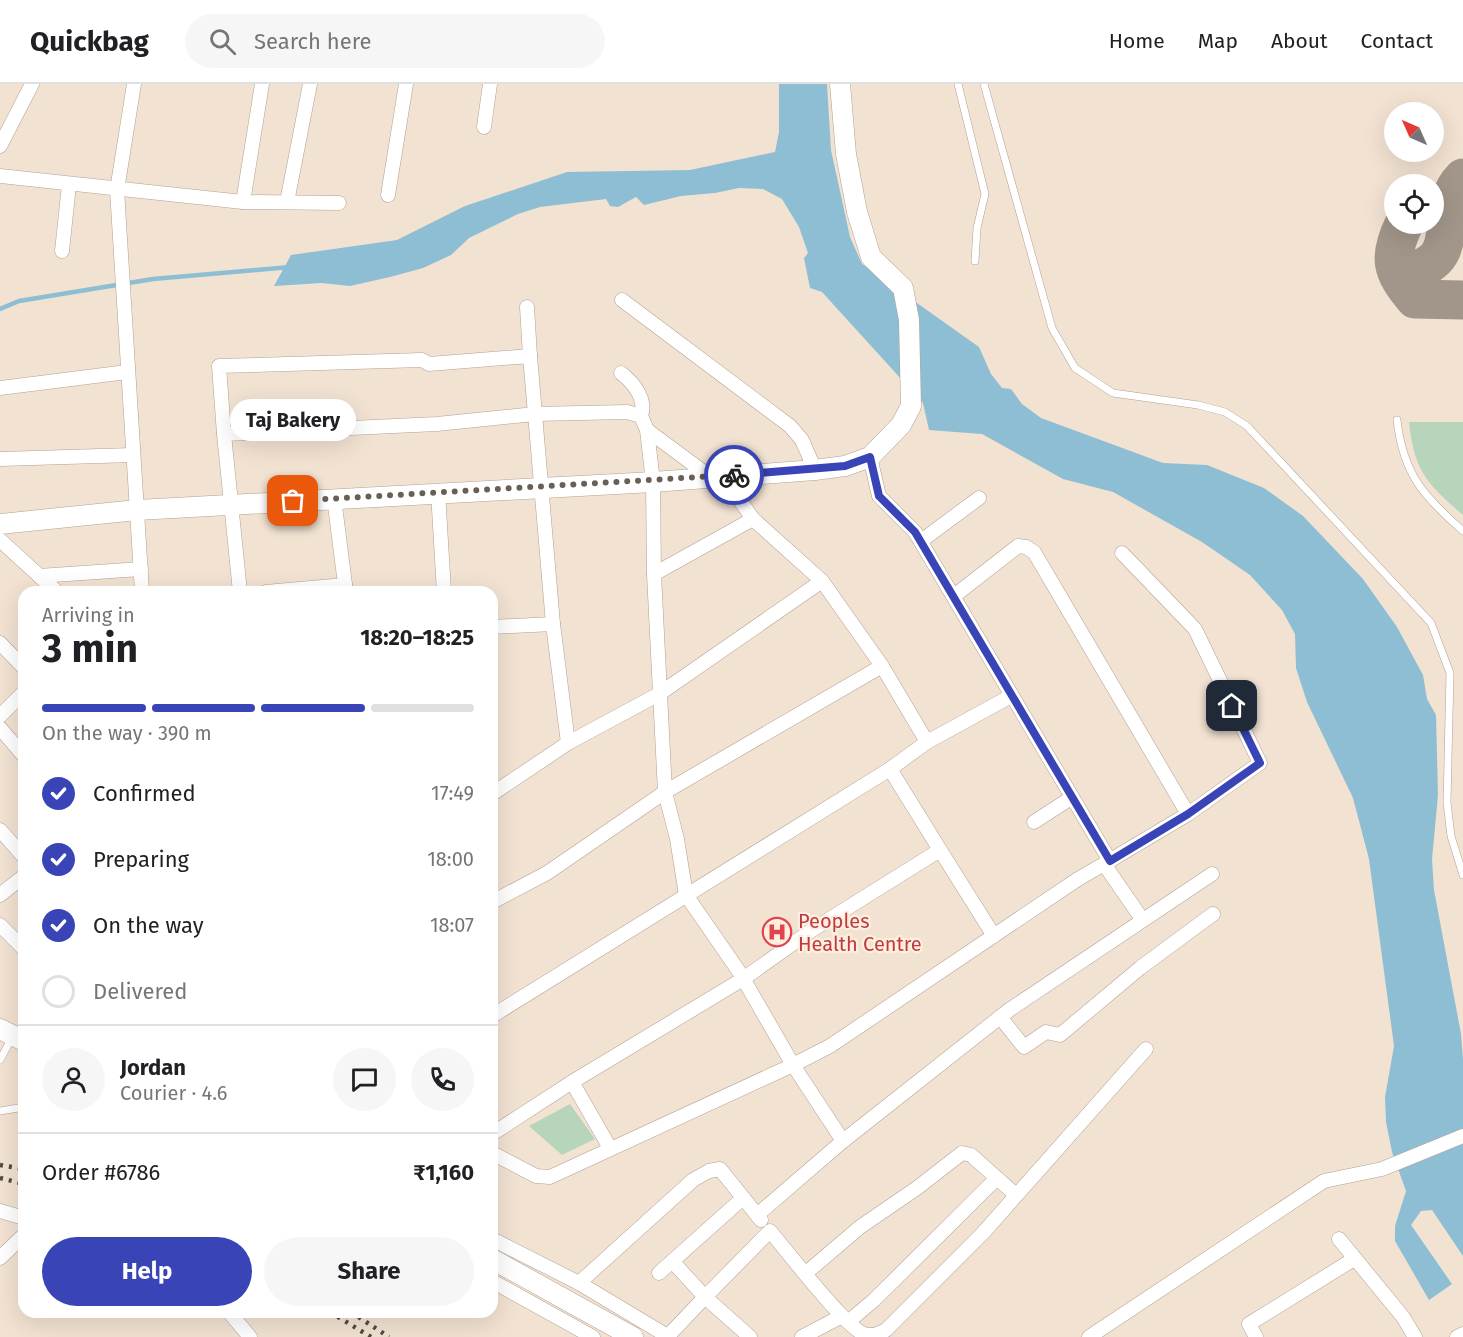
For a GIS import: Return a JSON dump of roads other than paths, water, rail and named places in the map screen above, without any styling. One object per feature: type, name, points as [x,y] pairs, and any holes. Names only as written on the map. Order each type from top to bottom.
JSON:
[{"type":"street","points":[[0,146],[32,84]]},
{"type":"street","points":[[134,84],[117,190],[142,586]]},
{"type":"street","points":[[243,202],[262,84]]},
{"type":"street","points":[[287,202],[310,84]]},
{"type":"street","points":[[388,195],[406,84]]},
{"type":"street","points":[[484,127],[490,84]]},
{"type":"street","points":[[0,524],[137,510],[653,482],[815,470],[845,466],[870,457],[901,425],[911,406],[909,320],[903,288],[871,257],[857,212],[846,154],[840,84]]},
{"type":"street","points":[[0,176],[69,186],[243,202],[339,203]]},
{"type":"street","points":[[62,251],[69,186]]},
{"type":"street","points":[[622,300],[790,426],[802,440],[815,470]]},
{"type":"street","points":[[527,308],[553,624],[568,743]]},
{"type":"street","points":[[239,586],[219,366],[422,360],[429,364],[530,356]]},
{"type":"street","points":[[0,388],[127,372]]},
{"type":"street","points":[[621,373],[631,381],[639,393],[644,409],[641,416],[647,430],[653,482],[654,574],[665,792],[677,840],[686,895],[743,978],[793,1065],[843,1141]]},
{"type":"street","points":[[224,434],[437,424],[535,414],[627,412],[641,416]]},
{"type":"street","points":[[647,430],[716,476],[753,519],[822,581],[882,666],[927,742]]},
{"type":"street","points":[[0,459],[133,455]]},
{"type":"street","points":[[870,457],[879,496],[921,541],[1142,919]]},
{"type":"street","points":[[438,492],[444,586]]},
{"type":"street","points":[[334,498],[345,586]]},
{"type":"street","points":[[921,541],[979,498]]},
{"type":"street","points":[[654,574],[753,519]]},
{"type":"street","points":[[0,540],[50,586]]},
{"type":"street","points":[[954,596],[1018,546],[1026,547],[1034,552],[1188,814]]},
{"type":"street","points":[[498,1156],[536,1176],[550,1177],[830,1046],[1078,879],[1188,814],[1260,763],[1195,629],[1122,553]]},
{"type":"street","points":[[39,576],[141,569]]},
{"type":"street","points":[[498,790],[568,743],[659,694],[822,581]]},
{"type":"street","points":[[498,627],[553,624]]},
{"type":"street","points":[[0,643],[18,662]]},
{"type":"street","points":[[498,899],[547,873],[665,792],[882,666]]},
{"type":"street","points":[[498,1012],[890,769],[927,742],[1011,696]]},
{"type":"street","points":[[0,716],[18,698]]},
{"type":"street","points":[[0,728],[18,749]]},
{"type":"street","points":[[890,769],[994,936]]},
{"type":"street","points":[[1034,822],[1071,798]]},
{"type":"street","points":[[0,830],[18,850]]},
{"type":"street","points":[[498,1130],[572,1082],[743,978],[812,930],[940,850]]},
{"type":"street","points":[[757,1215],[843,1141],[1000,1017],[1142,919],[1212,874]]},
{"type":"street","points":[[0,895],[18,881]]},
{"type":"street","points":[[1000,1017],[1024,1047],[1046,1032],[1060,1035],[1140,968],[1213,914]]},
{"type":"street","points":[[0,925],[18,943]]},
{"type":"street","points":[[579,1283],[693,1180],[709,1171],[720,1169],[845,1319],[863,1334],[880,1334],[938,1281],[1146,1049]]},
{"type":"street","points":[[572,1082],[609,1148]]},
{"type":"street","points":[[1089,1337],[1324,1181],[1382,1169],[1463,1136]]},
{"type":"street","points":[[806,1273],[860,1227],[917,1188],[962,1153],[971,1155],[1017,1195]]},
{"type":"street","points":[[802,1337],[845,1319],[874,1300],[997,1178]]},
{"type":"street","points":[[659,1273],[743,1198]]},
{"type":"street","points":[[0,1211],[18,1216]]},
{"type":"street","points":[[498,1242],[579,1283],[668,1336],[770,1231]]},
{"type":"street","points":[[1339,1239],[1403,1317],[1415,1337]]},
{"type":"street","points":[[0,1258],[18,1241]]},
{"type":"street","points":[[1256,1337],[1249,1324],[1354,1259]]},
{"type":"street","points":[[498,1262],[633,1337]]},
{"type":"street","points":[[673,1262],[705,1297],[750,1337]]},
{"type":"street","points":[[498,1273],[610,1337]]},
{"type":"street","points":[[498,1284],[593,1337]]},
{"type":"street","points":[[233,1318],[250,1337]]},
{"type":"street","points":[[1457,1337],[1463,1334]]},
{"type":"lane","points":[[958,84],[985,194],[977,228],[975,261]]},
{"type":"lane","points":[[984,84],[1052,328],[1075,368],[1113,393],[1198,405],[1225,412],[1247,426],[1431,623],[1450,673],[1448,802],[1451,836],[1463,876]]},
{"type":"lane","points":[[1397,420],[1400,449],[1417,484],[1438,509],[1463,531]]},
{"type":"lane","points":[[0,1111],[18,1108]]},
{"type":"water","points":[[779,84],[827,84],[831,150],[850,237],[862,264],[979,347],[991,374],[1002,388],[1011,389],[1022,404],[1041,418],[1163,463],[1207,465],[1264,488],[1303,516],[1363,579],[1397,627],[1423,675],[1427,699],[1436,715],[1438,795],[1432,859],[1434,890],[1461,1034],[1463,1059],[1463,1256],[1432,1210],[1421,1211],[1411,1225],[1452,1284],[1429,1300],[1395,1241],[1395,1226],[1406,1191],[1392,1152],[1386,1122],[1385,1097],[1394,1046],[1369,859],[1353,798],[1307,702],[1296,668],[1295,634],[1282,610],[1250,575],[1202,542],[1113,492],[1063,479],[982,434],[929,430],[923,403],[822,292],[810,288],[804,258],[808,253],[799,227],[782,199],[763,189],[739,188],[681,196],[644,205],[636,197],[618,207],[610,206],[606,199],[540,207],[518,214],[469,238],[451,255],[423,268],[350,286],[322,283],[274,286],[291,255],[397,240],[465,206],[567,172],[690,170],[775,152],[779,132]]},
{"type":"waterway","points":[[0,309],[19,301],[153,279],[290,267]]},
{"type":"railway","points":[[0,1165],[18,1168]]},
{"type":"railway","points":[[0,1178],[18,1182]]},
{"type":"railway","points":[[340,1318],[371,1337]]},
{"type":"railway","points":[[360,1318],[389,1337]]},
{"type":"place","name":"Taj Bakery","points":[[293,501]]},
{"type":"place","name":"Peoples Health Centre","points":[[777,932]]}]
